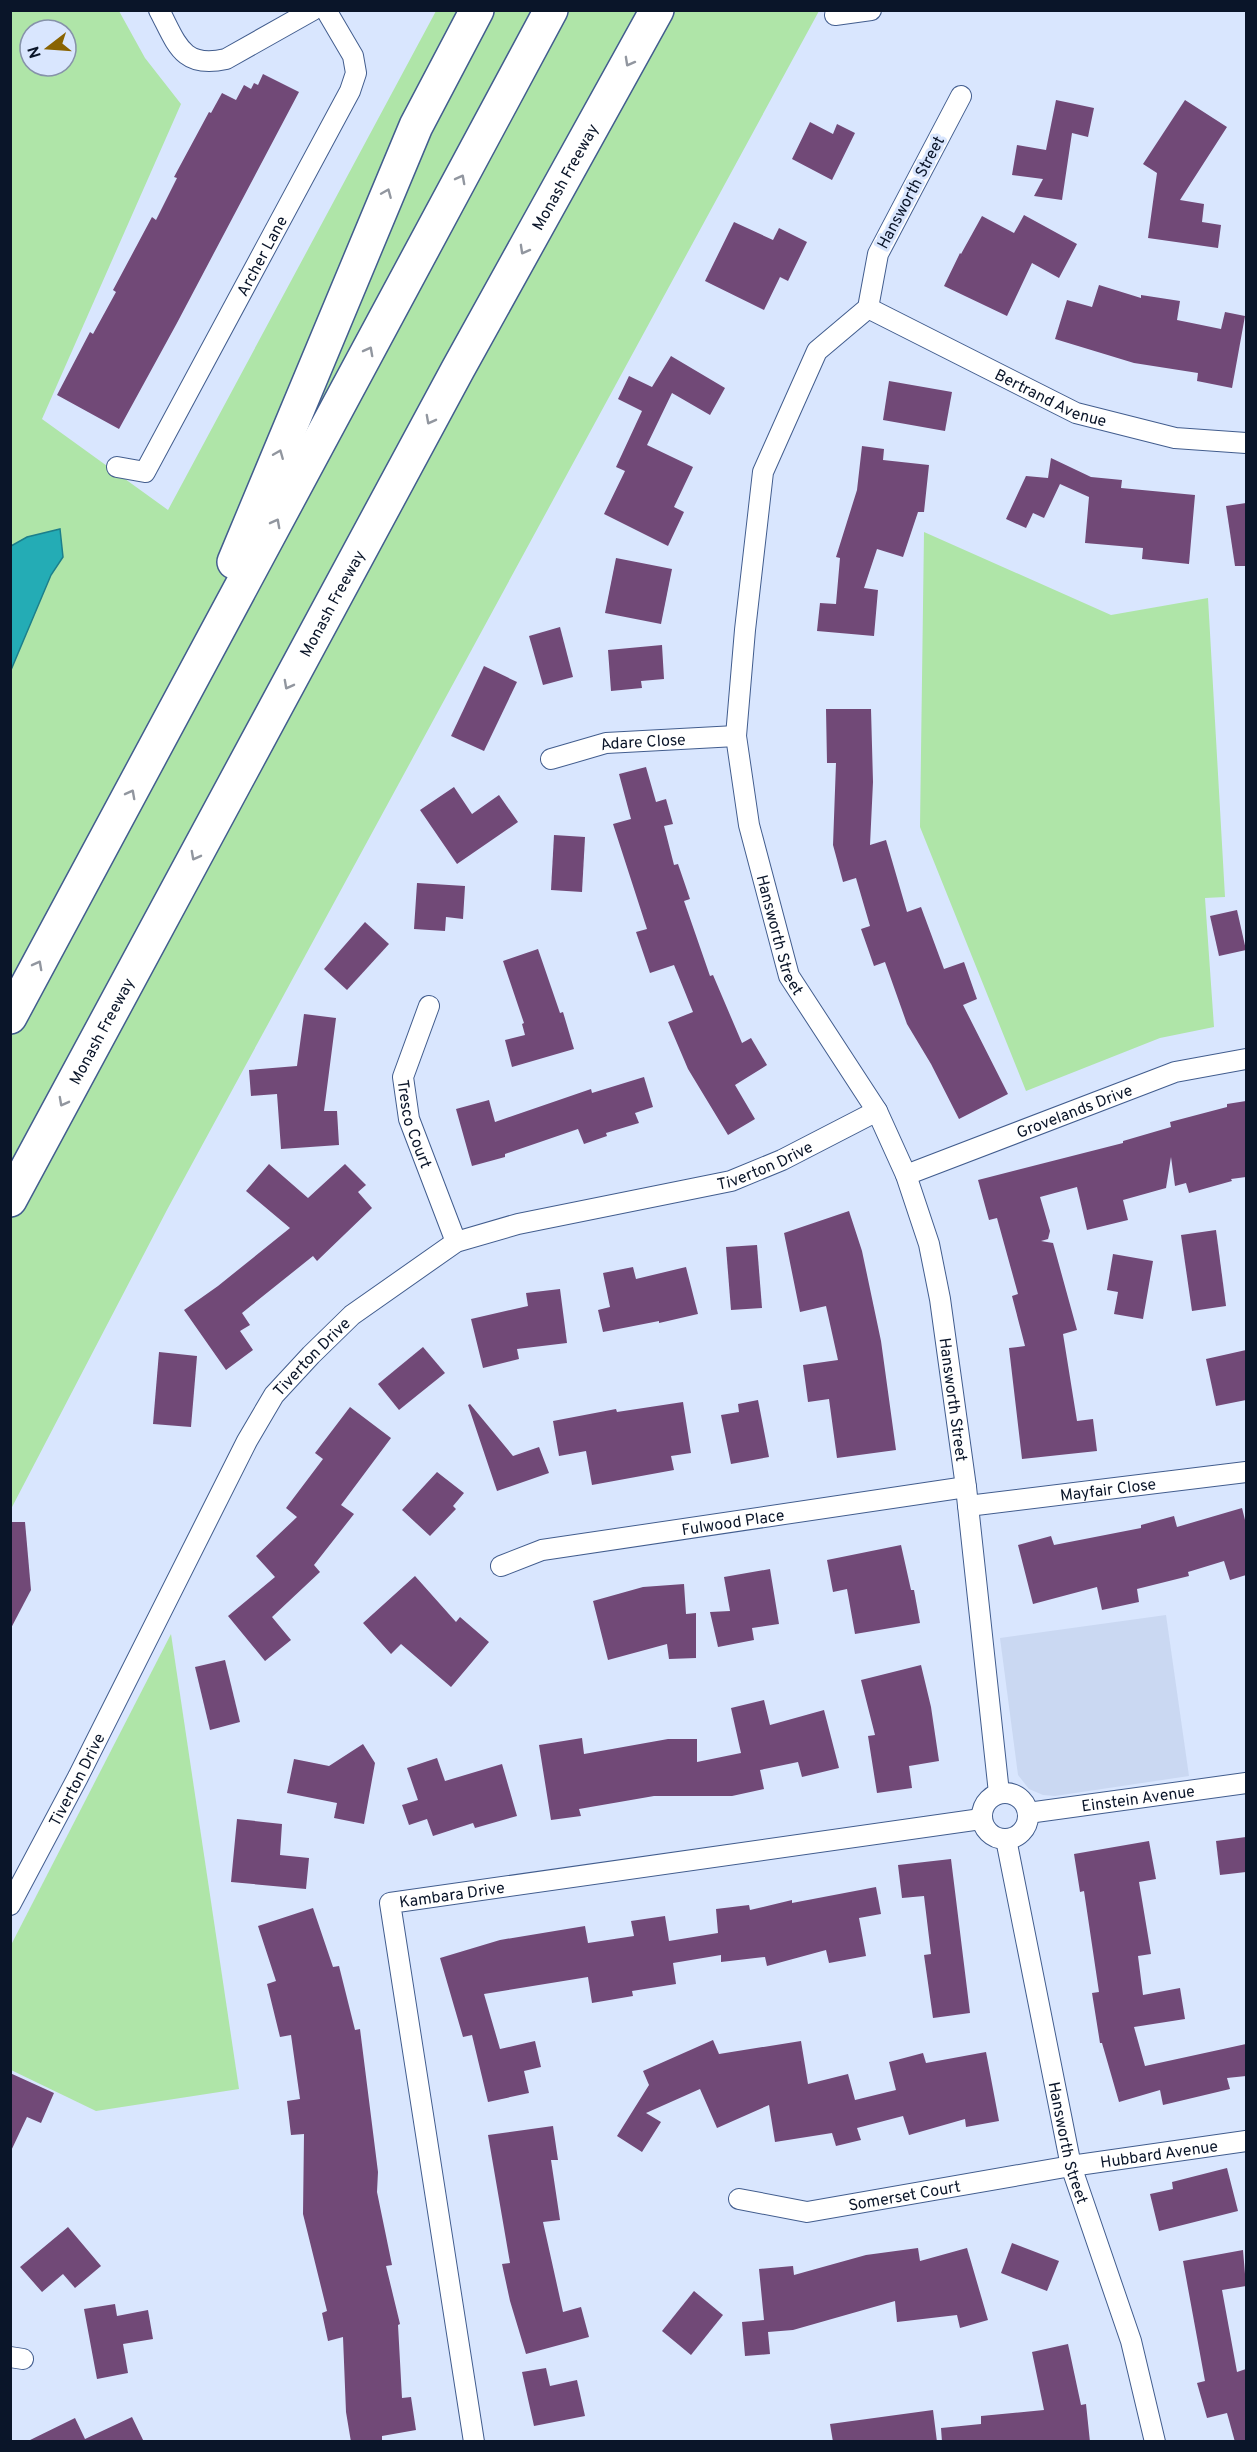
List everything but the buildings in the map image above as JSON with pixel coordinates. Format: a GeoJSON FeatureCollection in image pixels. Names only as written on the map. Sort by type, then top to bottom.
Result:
{"type":"FeatureCollection","features":[{"type":"Feature","properties":{"kind":"highway"},"geometry":{"type":"LineString","coordinates":[[169,722],[416,126],[477,10]]}},
{"type":"Feature","properties":{"kind":"highway"},"geometry":{"type":"LineString","coordinates":[[10,1017],[551,10]]}},
{"type":"Feature","properties":{"kind":"highway","name":"Monash Freeway"},"geometry":{"type":"LineString","coordinates":[[10,1200],[458,369],[657,10]]}},
{"type":"Feature","properties":{"kind":"street"},"geometry":{"type":"LineString","coordinates":[[159,10],[183,54],[196,62],[212,62],[226,59],[314,10]]}},
{"type":"Feature","properties":{"kind":"street","name":"Archer Lane"},"geometry":{"type":"LineString","coordinates":[[117,467],[145,472],[350,91],[356,73],[352,56],[326,10]]}},
{"type":"Feature","properties":{"kind":"street"},"geometry":{"type":"LineString","coordinates":[[835,15],[871,10]]}},
{"type":"Feature","properties":{"kind":"street","name":"Hansworth Street"},"geometry":{"type":"LineString","coordinates":[[961,96],[878,254],[868,308],[817,351],[764,472],[745,630],[736,736],[749,825],[789,976],[877,1111],[906,1175],[929,1244],[940,1299],[966,1486],[999,1793]]}},
{"type":"Feature","properties":{"kind":"street","name":"Bertrand Avenue"},"geometry":{"type":"LineString","coordinates":[[868,308],[1076,413],[1175,438],[1246,443]]}},
{"type":"Feature","properties":{"kind":"street","name":"Adare Close"},"geometry":{"type":"LineString","coordinates":[[551,759],[606,742],[736,736]]}},
{"type":"Feature","properties":{"kind":"street","name":"Tresco Court"},"geometry":{"type":"LineString","coordinates":[[429,1006],[403,1077],[409,1119],[456,1242]]}},
{"type":"Feature","properties":{"kind":"street","name":"Grovelands Drive"},"geometry":{"type":"LineString","coordinates":[[906,1175],[1175,1072],[1246,1059]]}},
{"type":"Feature","properties":{"kind":"street","name":"Tiverton Drive"},"geometry":{"type":"LineString","coordinates":[[10,1905],[78,1777],[247,1441],[274,1395],[352,1315],[456,1242],[518,1224],[731,1180],[782,1160],[877,1111]]}},
{"type":"Feature","properties":{"kind":"street","name":"Mayfair Close"},"geometry":{"type":"LineString","coordinates":[[968,1506],[1246,1472]]}},
{"type":"Feature","properties":{"kind":"street","name":"Fulwood Place"},"geometry":{"type":"LineString","coordinates":[[501,1566],[542,1550],[966,1486]]}},
{"type":"Feature","properties":{"kind":"street","name":"Einstein Avenue"},"geometry":{"type":"LineString","coordinates":[[1028,1813],[1246,1783]]}},
{"type":"Feature","properties":{"kind":"street"},"geometry":{"type":"LineString","coordinates":[[999,1793],[1015,1795],[1022,1800],[1028,1813],[1024,1829],[1019,1835],[1006,1839],[991,1835],[985,1829],[981,1819],[985,1803],[990,1797],[999,1793]]}},
{"type":"Feature","properties":{"kind":"street","name":"Kambara Drive"},"geometry":{"type":"LineString","coordinates":[[474,2442],[390,1903],[981,1819]]}},
{"type":"Feature","properties":{"kind":"street","name":"Hansworth Street"},"geometry":{"type":"LineString","coordinates":[[1006,1839],[1071,2166],[1131,2341],[1155,2442]]}},
{"type":"Feature","properties":{"kind":"street","name":"Hubbard Avenue"},"geometry":{"type":"LineString","coordinates":[[1071,2166],[1246,2141]]}},
{"type":"Feature","properties":{"kind":"street","name":"Somerset Court"},"geometry":{"type":"LineString","coordinates":[[739,2199],[807,2212],[1071,2166]]}},
{"type":"Feature","properties":{"kind":"shaded area"},"geometry":{"type":"Polygon","coordinates":[[[10,11],[119,11],[145,58],[181,104],[42,419],[168,510],[436,11],[819,11],[168,1208],[11,1509],[10,11]]]}},
{"type":"Feature","properties":{"kind":"shaded area"},"geometry":{"type":"Polygon","coordinates":[[[60,529],[63,557],[51,575],[11,670],[11,546],[27,537],[60,529]]]}},
{"type":"Feature","properties":{"kind":"shaded area"},"geometry":{"type":"Polygon","coordinates":[[[924,532],[1111,615],[1208,598],[1225,897],[1205,898],[1214,1027],[1160,1038],[1026,1091],[920,827],[924,532]]]}},
{"type":"Feature","properties":{"kind":"shaded area"},"geometry":{"type":"Polygon","coordinates":[[[1166,1615],[1189,1776],[1055,1796],[1043,1795],[1029,1789],[1018,1775],[1000,1638],[1166,1615]]]}},
{"type":"Feature","properties":{"kind":"shaded area"},"geometry":{"type":"Polygon","coordinates":[[[171,1634],[239,2089],[96,2111],[11,2070],[11,1945],[171,1634]]]}}]}
